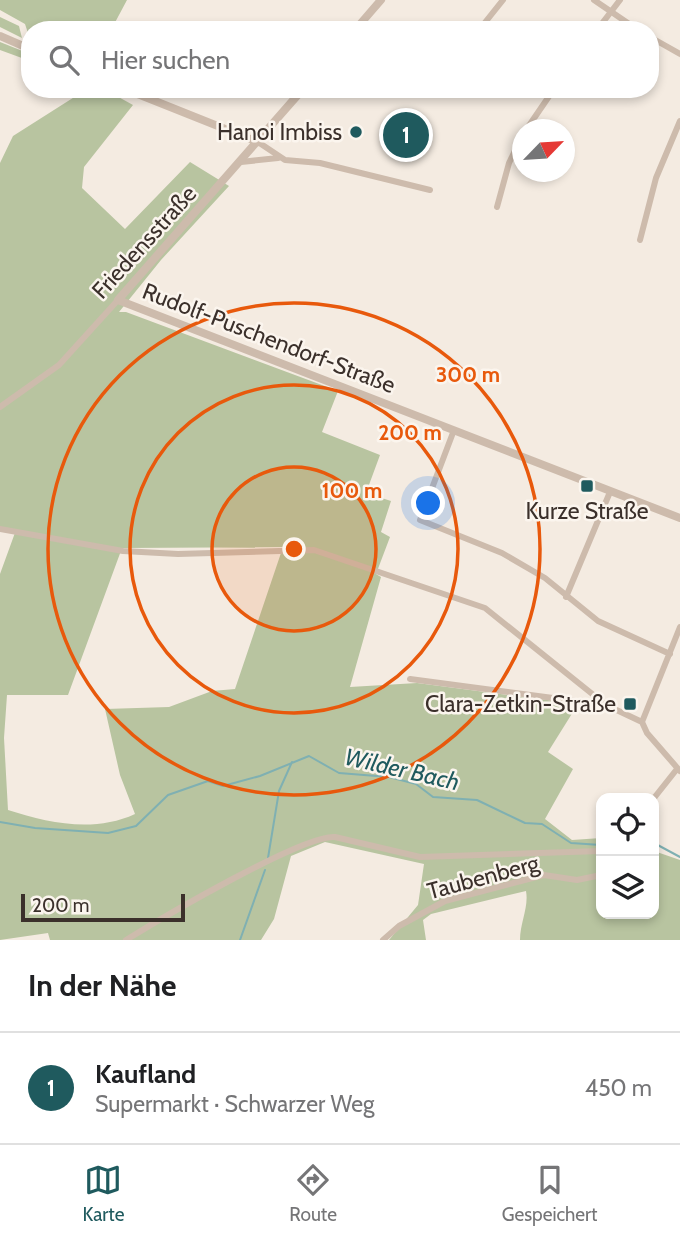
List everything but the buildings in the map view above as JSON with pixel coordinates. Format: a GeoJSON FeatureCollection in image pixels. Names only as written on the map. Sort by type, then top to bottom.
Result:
{"type":"FeatureCollection","features":[{"type":"Feature","properties":{"kind":"street"},"geometry":{"type":"LineString","coordinates":[[363,21],[381,0]]}},
{"type":"Feature","properties":{"kind":"street"},"geometry":{"type":"LineString","coordinates":[[486,21],[503,0]]}},
{"type":"Feature","properties":{"kind":"street"},"geometry":{"type":"LineString","coordinates":[[594,0],[624,21]]}},
{"type":"Feature","properties":{"kind":"street"},"geometry":{"type":"LineString","coordinates":[[604,21],[621,0]]}},
{"type":"Feature","properties":{"kind":"street"},"geometry":{"type":"LineString","coordinates":[[0,36],[21,45]]}},
{"type":"Feature","properties":{"kind":"street"},"geometry":{"type":"LineString","coordinates":[[659,42],[680,54]]}},
{"type":"Feature","properties":{"kind":"street"},"geometry":{"type":"LineString","coordinates":[[146,98],[258,142],[278,158]]}},
{"type":"Feature","properties":{"kind":"street","name":"Friedensstraße"},"geometry":{"type":"LineString","coordinates":[[0,407],[60,365],[295,98]]}},
{"type":"Feature","properties":{"kind":"street"},"geometry":{"type":"LineString","coordinates":[[534,119],[548,98]]}},
{"type":"Feature","properties":{"kind":"street"},"geometry":{"type":"LineString","coordinates":[[640,240],[656,178],[680,121]]}},
{"type":"Feature","properties":{"kind":"street"},"geometry":{"type":"LineString","coordinates":[[258,142],[258,149],[268,158]]}},
{"type":"Feature","properties":{"kind":"street"},"geometry":{"type":"LineString","coordinates":[[498,207],[512,157]]}},
{"type":"Feature","properties":{"kind":"street"},"geometry":{"type":"LineString","coordinates":[[241,162],[278,158],[320,163],[430,190]]}},
{"type":"Feature","properties":{"kind":"street","name":"Rudolf-Puschendorf-Straße"},"geometry":{"type":"LineString","coordinates":[[118,300],[680,518]]}},
{"type":"Feature","properties":{"kind":"street"},"geometry":{"type":"LineString","coordinates":[[454,430],[420,520],[502,553],[545,578],[566,597],[607,626],[670,654]]}},
{"type":"Feature","properties":{"kind":"street"},"geometry":{"type":"LineString","coordinates":[[566,597],[610,492]]}},
{"type":"Feature","properties":{"kind":"street"},"geometry":{"type":"LineString","coordinates":[[0,530],[122,551],[178,554],[314,550],[485,608],[606,705],[642,722],[678,770],[658,793]]}},
{"type":"Feature","properties":{"kind":"street"},"geometry":{"type":"LineString","coordinates":[[642,722],[680,627]]}},
{"type":"Feature","properties":{"kind":"street"},"geometry":{"type":"LineString","coordinates":[[410,679],[606,705]]}},
{"type":"Feature","properties":{"kind":"street"},"geometry":{"type":"LineString","coordinates":[[126,940],[247,873],[321,837],[335,837],[420,857],[596,851]]}},
{"type":"Feature","properties":{"kind":"street","name":"Taubenberg"},"geometry":{"type":"LineString","coordinates":[[383,940],[398,926],[445,901],[544,875],[577,880],[596,876]]}},
{"type":"Feature","properties":{"kind":"green space"},"geometry":{"type":"Polygon","coordinates":[[[0,0],[127,0],[116,21],[21,22],[0,10],[0,0]]]}},
{"type":"Feature","properties":{"kind":"green space"},"geometry":{"type":"Polygon","coordinates":[[[0,17],[19,26],[21,38],[0,27],[0,17]]]}},
{"type":"Feature","properties":{"kind":"green space"},"geometry":{"type":"Polygon","coordinates":[[[0,42],[21,50],[21,58],[0,50],[0,42]]]}},
{"type":"Feature","properties":{"kind":"green space"},"geometry":{"type":"Polygon","coordinates":[[[73,98],[120,98],[133,105],[84,167],[82,188],[125,229],[190,162],[229,186],[161,260],[119,312],[126,312],[338,391],[322,432],[380,455],[366,493],[391,501],[381,532],[390,537],[376,574],[381,577],[350,687],[417,683],[578,704],[548,752],[573,769],[545,819],[572,840],[596,838],[596,919],[659,919],[659,853],[680,860],[680,940],[520,940],[526,891],[431,914],[423,920],[426,940],[389,940],[418,905],[424,864],[325,842],[291,856],[274,919],[261,940],[50,940],[48,933],[0,940],[0,574],[16,530],[0,527],[0,163],[13,136],[73,98]],[[283,547],[122,548],[68,695],[7,695],[4,738],[8,810],[39,819],[87,825],[119,820],[135,814],[120,775],[105,709],[169,707],[212,691],[235,689],[283,547]]]}},
{"type":"Feature","properties":{"kind":"waterway","name":"Wilder Bach"},"geometry":{"type":"LineString","coordinates":[[0,822],[35,828],[108,833],[136,826],[168,795],[208,781],[223,786],[260,776],[309,756],[339,773],[389,777],[416,784],[433,797],[477,800],[525,823],[542,824],[571,843],[596,845]]}},
{"type":"Feature","properties":{"kind":"waterway"},"geometry":{"type":"LineString","coordinates":[[268,858],[279,791],[292,762]]}},
{"type":"Feature","properties":{"kind":"waterway","name":"Wilder Bach"},"geometry":{"type":"LineString","coordinates":[[659,846],[680,857]]}},
{"type":"Feature","properties":{"kind":"waterway"},"geometry":{"type":"LineString","coordinates":[[240,940],[265,870]]}},
{"type":"Feature","properties":{"kind":"place","name":"Hanoi Imbiss"},"geometry":{"type":"Point","coordinates":[356,132]}},
{"type":"Feature","properties":{"kind":"place","name":"Kaufland"},"geometry":{"type":"Point","coordinates":[406,135]}},
{"type":"Feature","properties":{"kind":"place","name":"Kurze Straße"},"geometry":{"type":"Point","coordinates":[587,486]}},
{"type":"Feature","properties":{"kind":"place","name":"Clara-Zetkin-Straße"},"geometry":{"type":"Point","coordinates":[630,704]}}]}
